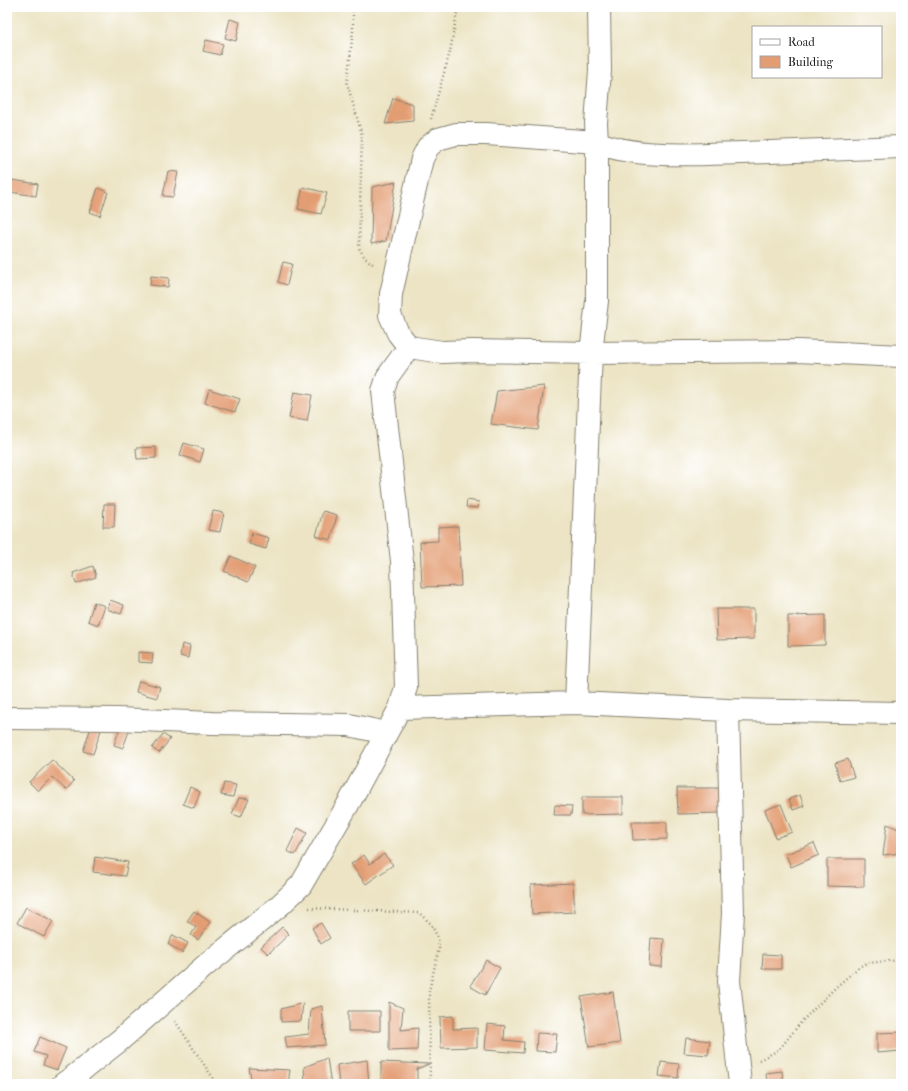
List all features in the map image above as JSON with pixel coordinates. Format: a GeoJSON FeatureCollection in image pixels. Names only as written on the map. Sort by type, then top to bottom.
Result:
{"type":"FeatureCollection","features":[{"type":"Feature","properties":{"kind":"street"},"geometry":{"type":"LineString","coordinates":[[576,702],[591,353],[597,300],[596,123],[600,71],[599,7]]}},
{"type":"Feature","properties":{"kind":"street"},"geometry":{"type":"LineString","coordinates":[[901,147],[701,154],[657,153],[619,149],[605,146],[597,142],[486,134],[456,134],[438,139],[428,147],[422,158],[402,248],[393,280],[390,315],[398,333],[409,348],[442,352],[472,351],[591,353],[798,351],[901,356]]}},
{"type":"Feature","properties":{"kind":"street"},"geometry":{"type":"LineString","coordinates":[[62,1084],[119,1041],[206,965],[279,906],[301,885],[350,801],[400,708],[406,687],[402,561],[384,391],[388,376],[409,348]]}},
{"type":"Feature","properties":{"kind":"street"},"geometry":{"type":"LineString","coordinates":[[400,708],[576,702],[728,710],[901,713]]}},
{"type":"Feature","properties":{"kind":"street"},"geometry":{"type":"LineString","coordinates":[[728,710],[733,913],[729,981],[739,1077]]}},
{"type":"Feature","properties":{"kind":"street"},"geometry":{"type":"LineString","coordinates":[[7,718],[117,719],[212,723],[349,725],[386,733]]}},
{"type":"Feature","properties":{"kind":"path"},"geometry":{"type":"LineString","coordinates":[[353,7],[353,31],[347,83],[362,135],[359,248],[365,258],[393,280]]}},
{"type":"Feature","properties":{"kind":"path"},"geometry":{"type":"LineString","coordinates":[[432,144],[430,127],[432,114],[450,52],[458,7]]}},
{"type":"Feature","properties":{"kind":"path"},"geometry":{"type":"LineString","coordinates":[[279,906],[370,912],[419,913],[431,924],[438,938],[439,948],[429,990],[430,1084]]}},
{"type":"Feature","properties":{"kind":"path"},"geometry":{"type":"LineString","coordinates":[[739,1077],[774,1052],[830,993],[859,967],[868,964],[901,960]]}},
{"type":"Feature","properties":{"kind":"path"},"geometry":{"type":"LineString","coordinates":[[163,1002],[217,1084]]}},
{"type":"Feature","properties":{"kind":"building"},"geometry":{"type":"Polygon","coordinates":[[[230,19],[240,22],[236,41],[225,38],[230,19]]]}},
{"type":"Feature","properties":{"kind":"building"},"geometry":{"type":"Polygon","coordinates":[[[206,40],[223,44],[220,55],[203,51],[206,40]]]}},
{"type":"Feature","properties":{"kind":"building"},"geometry":{"type":"Polygon","coordinates":[[[393,98],[413,104],[413,121],[385,124],[393,98]]]}},
{"type":"Feature","properties":{"kind":"building"},"geometry":{"type":"Polygon","coordinates":[[[168,171],[178,172],[173,197],[163,196],[168,171]]]}},
{"type":"Feature","properties":{"kind":"building"},"geometry":{"type":"Polygon","coordinates":[[[12,180],[38,184],[36,196],[10,192],[12,180]]]}},
{"type":"Feature","properties":{"kind":"building"},"geometry":{"type":"Polygon","coordinates":[[[396,182],[386,241],[371,244],[372,187],[396,182]]]}},
{"type":"Feature","properties":{"kind":"building"},"geometry":{"type":"Polygon","coordinates":[[[303,187],[327,193],[321,214],[298,209],[303,187]]]}},
{"type":"Feature","properties":{"kind":"building"},"geometry":{"type":"Polygon","coordinates":[[[98,188],[108,192],[100,216],[90,212],[98,188]]]}},
{"type":"Feature","properties":{"kind":"building"},"geometry":{"type":"Polygon","coordinates":[[[283,262],[292,264],[287,285],[278,282],[283,262]]]}},
{"type":"Feature","properties":{"kind":"building"},"geometry":{"type":"Polygon","coordinates":[[[151,276],[169,278],[168,287],[150,285],[151,276]]]}},
{"type":"Feature","properties":{"kind":"building"},"geometry":{"type":"Polygon","coordinates":[[[544,386],[538,430],[491,424],[497,391],[544,386]]]}},
{"type":"Feature","properties":{"kind":"building"},"geometry":{"type":"Polygon","coordinates":[[[209,389],[240,399],[235,412],[205,403],[209,389]]]}},
{"type":"Feature","properties":{"kind":"building"},"geometry":{"type":"Polygon","coordinates":[[[294,392],[312,395],[307,421],[289,418],[294,392]]]}},
{"type":"Feature","properties":{"kind":"building"},"geometry":{"type":"Polygon","coordinates":[[[184,443],[204,449],[200,462],[180,455],[184,443]]]}},
{"type":"Feature","properties":{"kind":"building"},"geometry":{"type":"Polygon","coordinates":[[[156,447],[156,458],[137,459],[136,448],[156,447]]]}},
{"type":"Feature","properties":{"kind":"building"},"geometry":{"type":"Polygon","coordinates":[[[467,500],[479,502],[478,508],[466,507],[467,500]]]}},
{"type":"Feature","properties":{"kind":"building"},"geometry":{"type":"Polygon","coordinates":[[[104,504],[115,504],[114,527],[103,527],[104,504]]]}},
{"type":"Feature","properties":{"kind":"building"},"geometry":{"type":"Polygon","coordinates":[[[213,511],[224,513],[220,532],[208,530],[213,511]]]}},
{"type":"Feature","properties":{"kind":"building"},"geometry":{"type":"Polygon","coordinates":[[[323,511],[337,515],[331,540],[316,536],[323,511]]]}},
{"type":"Feature","properties":{"kind":"building"},"geometry":{"type":"Polygon","coordinates":[[[458,526],[461,586],[422,587],[420,542],[438,541],[438,527],[458,526]]]}},
{"type":"Feature","properties":{"kind":"building"},"geometry":{"type":"Polygon","coordinates":[[[252,533],[269,538],[266,549],[249,544],[252,533]]]}},
{"type":"Feature","properties":{"kind":"building"},"geometry":{"type":"Polygon","coordinates":[[[231,556],[255,567],[248,582],[224,571],[231,556]]]}},
{"type":"Feature","properties":{"kind":"building"},"geometry":{"type":"Polygon","coordinates":[[[93,566],[96,577],[76,584],[73,573],[93,566]]]}},
{"type":"Feature","properties":{"kind":"building"},"geometry":{"type":"Polygon","coordinates":[[[110,600],[124,605],[121,614],[107,609],[110,600]]]}},
{"type":"Feature","properties":{"kind":"building"},"geometry":{"type":"Polygon","coordinates":[[[94,602],[105,606],[98,625],[88,621],[94,602]]]}},
{"type":"Feature","properties":{"kind":"building"},"geometry":{"type":"Polygon","coordinates":[[[716,609],[754,609],[754,639],[717,640],[716,609]]]}},
{"type":"Feature","properties":{"kind":"building"},"geometry":{"type":"Polygon","coordinates":[[[825,615],[825,645],[788,646],[788,616],[825,615]]]}},
{"type":"Feature","properties":{"kind":"building"},"geometry":{"type":"Polygon","coordinates":[[[182,644],[190,646],[188,658],[180,656],[182,644]]]}},
{"type":"Feature","properties":{"kind":"building"},"geometry":{"type":"Polygon","coordinates":[[[138,652],[153,653],[152,663],[138,662],[138,652]]]}},
{"type":"Feature","properties":{"kind":"building"},"geometry":{"type":"Polygon","coordinates":[[[139,681],[160,687],[157,698],[136,692],[139,681]]]}},
{"type":"Feature","properties":{"kind":"building"},"geometry":{"type":"Polygon","coordinates":[[[92,724],[102,727],[93,754],[83,751],[92,724]]]}},
{"type":"Feature","properties":{"kind":"building"},"geometry":{"type":"Polygon","coordinates":[[[120,728],[129,731],[123,748],[114,745],[120,728]]]}},
{"type":"Feature","properties":{"kind":"building"},"geometry":{"type":"Polygon","coordinates":[[[163,734],[170,739],[159,753],[152,748],[163,734]]]}},
{"type":"Feature","properties":{"kind":"building"},"geometry":{"type":"Polygon","coordinates":[[[848,759],[854,777],[840,781],[835,763],[848,759]]]}},
{"type":"Feature","properties":{"kind":"building"},"geometry":{"type":"Polygon","coordinates":[[[52,760],[74,781],[66,790],[52,777],[38,791],[29,782],[52,760]]]}},
{"type":"Feature","properties":{"kind":"building"},"geometry":{"type":"Polygon","coordinates":[[[224,783],[236,785],[233,797],[221,795],[224,783]]]}},
{"type":"Feature","properties":{"kind":"building"},"geometry":{"type":"Polygon","coordinates":[[[190,787],[200,792],[194,808],[183,804],[190,787]]]}},
{"type":"Feature","properties":{"kind":"building"},"geometry":{"type":"Polygon","coordinates":[[[677,788],[721,788],[721,813],[678,814],[677,788]]]}},
{"type":"Feature","properties":{"kind":"building"},"geometry":{"type":"Polygon","coordinates":[[[800,795],[804,806],[793,810],[789,799],[800,795]]]}},
{"type":"Feature","properties":{"kind":"building"},"geometry":{"type":"Polygon","coordinates":[[[582,797],[623,797],[623,814],[582,815],[582,797]]]}},
{"type":"Feature","properties":{"kind":"building"},"geometry":{"type":"Polygon","coordinates":[[[239,798],[249,799],[241,817],[232,814],[239,798]]]}},
{"type":"Feature","properties":{"kind":"building"},"geometry":{"type":"Polygon","coordinates":[[[781,804],[792,832],[776,838],[765,810],[781,804]]]}},
{"type":"Feature","properties":{"kind":"building"},"geometry":{"type":"Polygon","coordinates":[[[555,805],[572,806],[571,815],[554,815],[555,805]]]}},
{"type":"Feature","properties":{"kind":"building"},"geometry":{"type":"Polygon","coordinates":[[[632,822],[667,822],[667,839],[633,840],[632,822]]]}},
{"type":"Feature","properties":{"kind":"building"},"geometry":{"type":"Polygon","coordinates":[[[887,824],[901,830],[901,853],[883,855],[887,824]]]}},
{"type":"Feature","properties":{"kind":"building"},"geometry":{"type":"Polygon","coordinates":[[[298,828],[307,833],[295,855],[287,851],[298,828]]]}},
{"type":"Feature","properties":{"kind":"building"},"geometry":{"type":"Polygon","coordinates":[[[814,843],[819,855],[791,867],[786,854],[814,843]]]}},
{"type":"Feature","properties":{"kind":"building"},"geometry":{"type":"Polygon","coordinates":[[[384,854],[393,865],[366,884],[351,864],[364,855],[370,864],[384,854]]]}},
{"type":"Feature","properties":{"kind":"building"},"geometry":{"type":"Polygon","coordinates":[[[95,857],[128,862],[125,876],[93,872],[95,857]]]}},
{"type":"Feature","properties":{"kind":"building"},"geometry":{"type":"Polygon","coordinates":[[[827,859],[864,859],[864,887],[827,886],[827,859]]]}},
{"type":"Feature","properties":{"kind":"building"},"geometry":{"type":"Polygon","coordinates":[[[573,883],[575,912],[532,914],[531,885],[573,883]]]}},
{"type":"Feature","properties":{"kind":"building"},"geometry":{"type":"Polygon","coordinates":[[[26,907],[53,921],[44,937],[17,923],[26,907]]]}},
{"type":"Feature","properties":{"kind":"building"},"geometry":{"type":"Polygon","coordinates":[[[194,911],[210,922],[198,940],[191,935],[196,927],[187,921],[194,911]]]}},
{"type":"Feature","properties":{"kind":"building"},"geometry":{"type":"Polygon","coordinates":[[[321,923],[330,938],[321,944],[312,928],[321,923]]]}},
{"type":"Feature","properties":{"kind":"building"},"geometry":{"type":"Polygon","coordinates":[[[282,927],[289,934],[268,954],[261,947],[282,927]]]}},
{"type":"Feature","properties":{"kind":"building"},"geometry":{"type":"Polygon","coordinates":[[[173,935],[188,943],[182,953],[168,944],[173,935]]]}},
{"type":"Feature","properties":{"kind":"building"},"geometry":{"type":"Polygon","coordinates":[[[651,938],[664,939],[662,967],[649,966],[651,938]]]}},
{"type":"Feature","properties":{"kind":"building"},"geometry":{"type":"Polygon","coordinates":[[[763,954],[781,955],[781,969],[762,969],[763,954]]]}},
{"type":"Feature","properties":{"kind":"building"},"geometry":{"type":"Polygon","coordinates":[[[486,960],[500,968],[485,995],[470,986],[486,960]]]}},
{"type":"Feature","properties":{"kind":"building"},"geometry":{"type":"Polygon","coordinates":[[[613,992],[620,1043],[589,1047],[581,997],[613,992]]]}},
{"type":"Feature","properties":{"kind":"building"},"geometry":{"type":"Polygon","coordinates":[[[389,1002],[403,1008],[401,1030],[418,1028],[417,1050],[389,1051],[389,1002]]]}},
{"type":"Feature","properties":{"kind":"building"},"geometry":{"type":"Polygon","coordinates":[[[303,1003],[301,1021],[281,1022],[281,1009],[303,1003]]]}},
{"type":"Feature","properties":{"kind":"building"},"geometry":{"type":"Polygon","coordinates":[[[322,1006],[325,1045],[287,1048],[285,1037],[309,1034],[311,1009],[322,1006]]]}},
{"type":"Feature","properties":{"kind":"building"},"geometry":{"type":"Polygon","coordinates":[[[348,1011],[380,1011],[380,1031],[348,1031],[348,1011]]]}},
{"type":"Feature","properties":{"kind":"building"},"geometry":{"type":"Polygon","coordinates":[[[453,1016],[453,1029],[477,1028],[477,1047],[441,1048],[440,1017],[453,1016]]]}},
{"type":"Feature","properties":{"kind":"building"},"geometry":{"type":"Polygon","coordinates":[[[487,1024],[505,1026],[504,1040],[524,1042],[523,1053],[485,1050],[487,1024]]]}},
{"type":"Feature","properties":{"kind":"building"},"geometry":{"type":"Polygon","coordinates":[[[901,1032],[901,1051],[877,1053],[877,1033],[901,1032]]]}},
{"type":"Feature","properties":{"kind":"building"},"geometry":{"type":"Polygon","coordinates":[[[537,1033],[557,1034],[555,1052],[536,1051],[537,1033]]]}},
{"type":"Feature","properties":{"kind":"building"},"geometry":{"type":"Polygon","coordinates":[[[40,1037],[66,1048],[57,1070],[43,1065],[46,1056],[34,1052],[40,1037]]]}},
{"type":"Feature","properties":{"kind":"building"},"geometry":{"type":"Polygon","coordinates":[[[686,1038],[710,1041],[708,1055],[684,1053],[686,1038]]]}},
{"type":"Feature","properties":{"kind":"building"},"geometry":{"type":"Polygon","coordinates":[[[327,1058],[331,1084],[305,1084],[304,1067],[327,1058]]]}},
{"type":"Feature","properties":{"kind":"building"},"geometry":{"type":"Polygon","coordinates":[[[367,1060],[369,1084],[339,1084],[337,1065],[367,1060]]]}},
{"type":"Feature","properties":{"kind":"building"},"geometry":{"type":"Polygon","coordinates":[[[381,1062],[429,1064],[417,1069],[417,1084],[381,1084],[381,1062]]]}},
{"type":"Feature","properties":{"kind":"building"},"geometry":{"type":"Polygon","coordinates":[[[661,1062],[679,1064],[678,1078],[659,1076],[661,1062]]]}},
{"type":"Feature","properties":{"kind":"building"},"geometry":{"type":"Polygon","coordinates":[[[249,1068],[290,1070],[288,1084],[252,1084],[249,1068]]]}},
{"type":"Feature","properties":{"kind":"building"},"geometry":{"type":"Polygon","coordinates":[[[782,1071],[784,1084],[767,1084],[766,1073],[782,1071]]]}}]}
